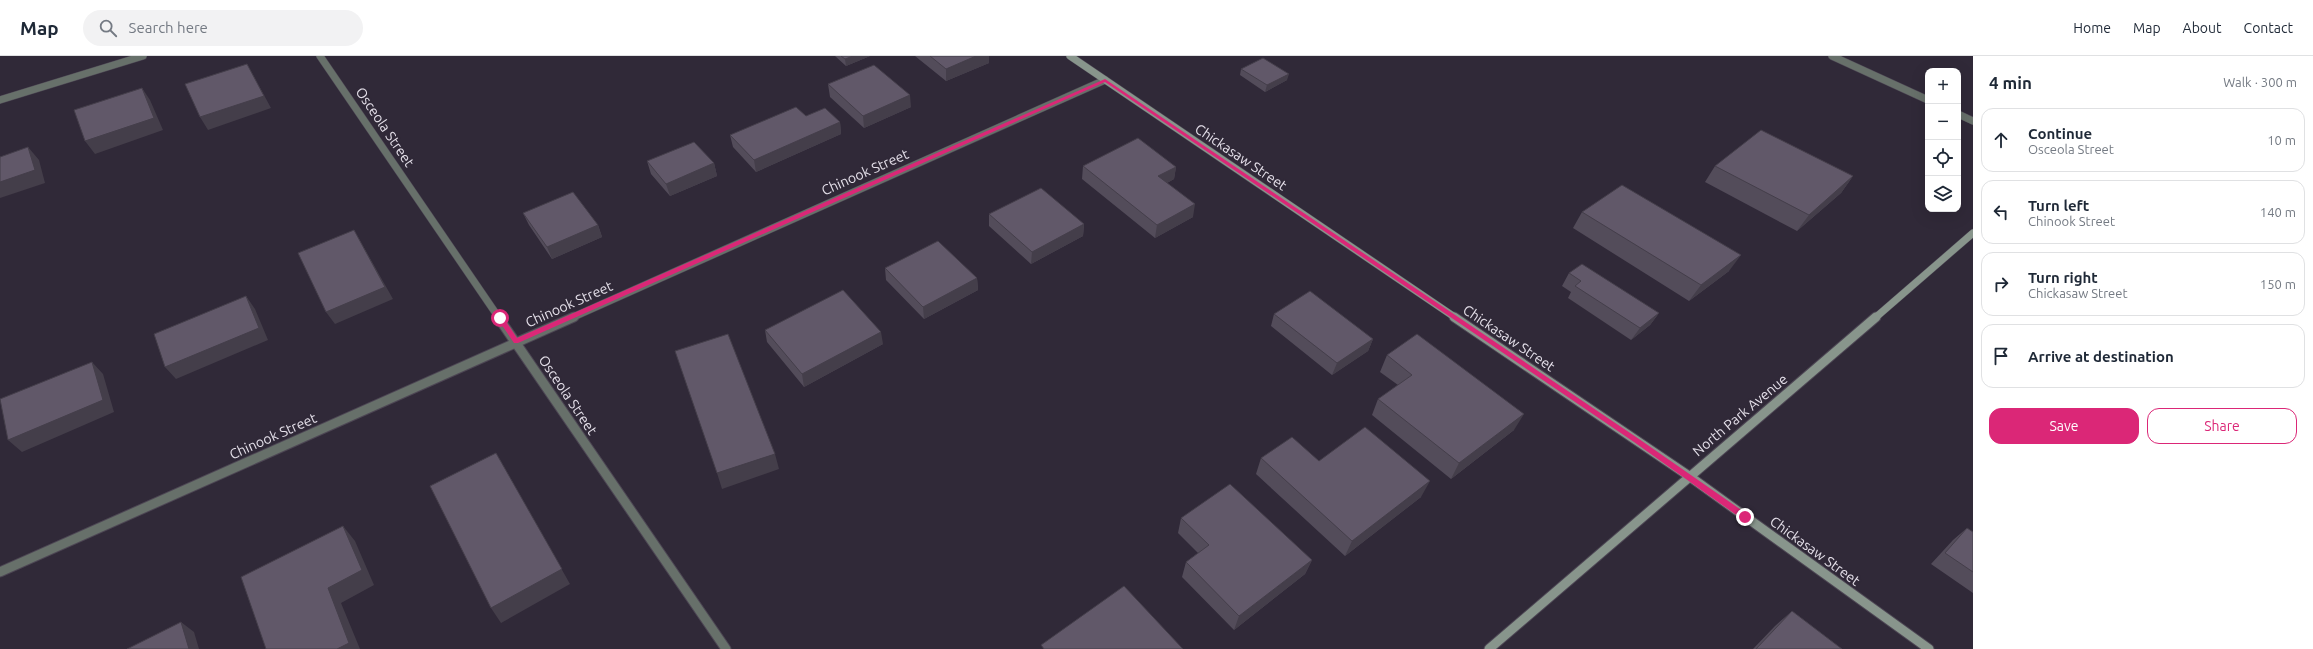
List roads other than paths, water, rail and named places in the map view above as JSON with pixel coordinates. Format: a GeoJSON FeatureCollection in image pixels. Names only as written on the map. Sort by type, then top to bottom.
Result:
{"type":"FeatureCollection","features":[{"type":"Feature","properties":{"kind":"street"},"geometry":{"type":"LineString","coordinates":[[0,100],[143,56]]}},
{"type":"Feature","properties":{"kind":"street","name":"Osceola Street"},"geometry":{"type":"LineString","coordinates":[[320,56],[726,649]]}},
{"type":"Feature","properties":{"kind":"street","name":"Chickasaw Street"},"geometry":{"type":"LineString","coordinates":[[1070,56],[1689,476],[1929,649]]}},
{"type":"Feature","properties":{"kind":"street"},"geometry":{"type":"LineString","coordinates":[[1832,56],[1925,99]]}},
{"type":"Feature","properties":{"kind":"street","name":"Chinook Street"},"geometry":{"type":"LineString","coordinates":[[0,572],[1105,80]]}},
{"type":"Feature","properties":{"kind":"street"},"geometry":{"type":"LineString","coordinates":[[1961,115],[1973,121]]}},
{"type":"Feature","properties":{"kind":"street","name":"North Park Avenue"},"geometry":{"type":"LineString","coordinates":[[1489,649],[1973,233]]}}]}
